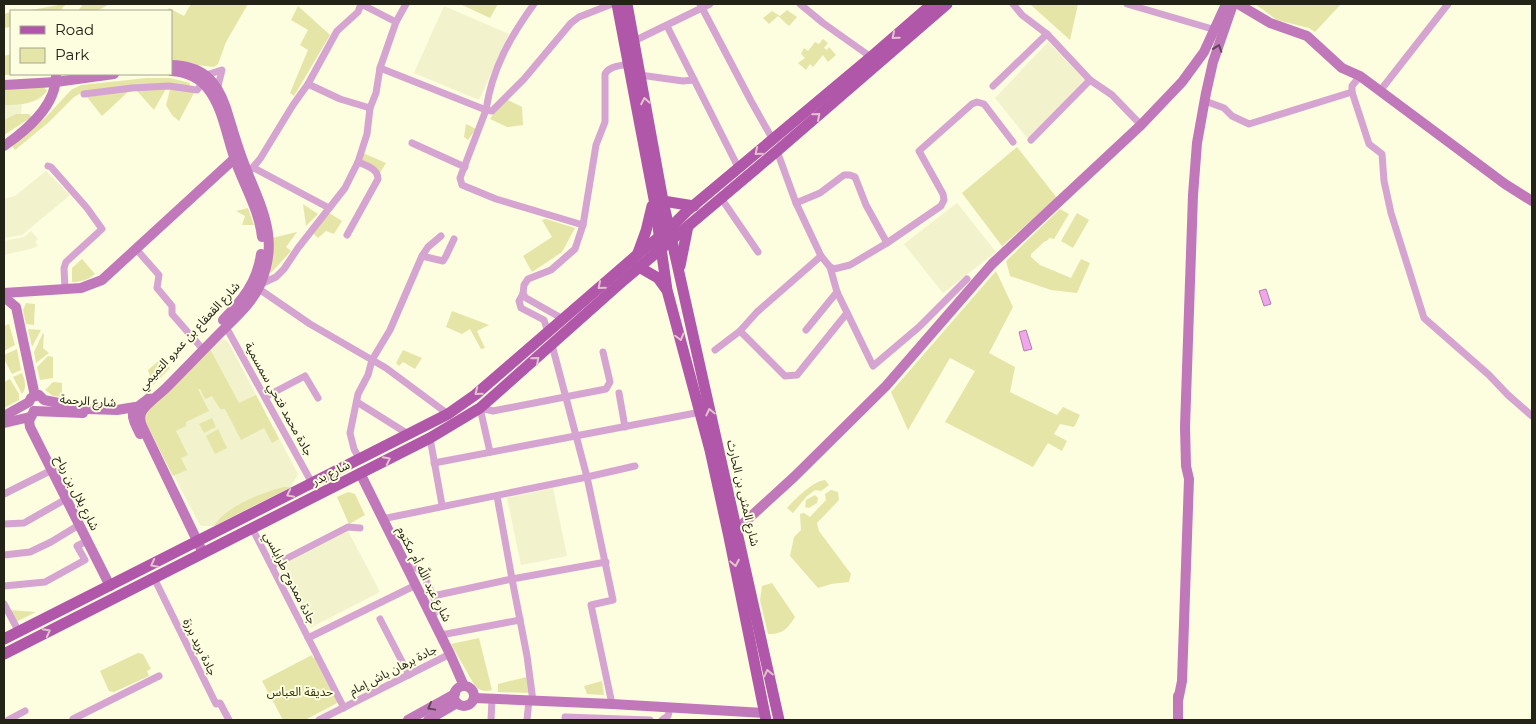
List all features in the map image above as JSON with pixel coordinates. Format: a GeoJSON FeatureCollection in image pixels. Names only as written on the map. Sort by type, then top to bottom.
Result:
{"type":"FeatureCollection","features":[{"type":"Feature","properties":{"kind":"main road"},"geometry":{"type":"LineString","coordinates":[[617,4],[628,64],[658,200]]}},
{"type":"Feature","properties":{"kind":"main road"},"geometry":{"type":"LineString","coordinates":[[627,4],[640,75],[658,200],[638,254]]}},
{"type":"Feature","properties":{"kind":"main road"},"geometry":{"type":"LineString","coordinates":[[671,234],[688,226],[721,198],[775,145],[932,4]]}},
{"type":"Feature","properties":{"kind":"main road"},"geometry":{"type":"LineString","coordinates":[[671,234],[694,206],[739,169],[775,145],[948,4]]}},
{"type":"Feature","properties":{"kind":"main road"},"geometry":{"type":"LineString","coordinates":[[737,529],[794,477],[886,386],[992,264],[1141,125],[1182,82],[1204,52],[1226,4]]}},
{"type":"Feature","properties":{"kind":"main road"},"geometry":{"type":"LineString","coordinates":[[1178,720],[1178,701],[1182,681],[1189,479],[1186,466],[1186,428],[1193,195],[1197,143],[1205,97],[1213,62],[1233,4]]}},
{"type":"Feature","properties":{"kind":"main road"},"geometry":{"type":"LineString","coordinates":[[1238,4],[1270,23],[1308,36],[1342,68],[1360,76],[1505,184],[1532,201]]}},
{"type":"Feature","properties":{"kind":"main road"},"geometry":{"type":"LineString","coordinates":[[4,293],[66,289],[87,286],[102,280],[238,158],[215,91],[191,67],[172,65]]}},
{"type":"Feature","properties":{"kind":"main road"},"geometry":{"type":"LineString","coordinates":[[172,71],[202,79]]}},
{"type":"Feature","properties":{"kind":"main road"},"geometry":{"type":"LineString","coordinates":[[4,79],[56,79],[66,75]]}},
{"type":"Feature","properties":{"kind":"main road"},"geometry":{"type":"LineString","coordinates":[[4,85],[102,75]]}},
{"type":"Feature","properties":{"kind":"main road"},"geometry":{"type":"LineString","coordinates":[[4,146],[38,118],[52,95],[56,79]]}},
{"type":"Feature","properties":{"kind":"main road","name":"شارع القعقاع بن عمرو التميمي"},"geometry":{"type":"LineString","coordinates":[[137,414],[226,327],[249,303],[260,286],[266,266],[268,231],[262,204],[251,171],[238,158]]}},
{"type":"Feature","properties":{"kind":"main road","name":"شارع القعقاع بن عمرو التميمي"},"geometry":{"type":"LineString","coordinates":[[137,414],[150,397],[200,346],[248,291],[256,276],[261,257],[262,243],[259,220],[238,158]]}},
{"type":"Feature","properties":{"kind":"main road"},"geometry":{"type":"LineString","coordinates":[[658,200],[694,206]]}},
{"type":"Feature","properties":{"kind":"main road","name":"شارع المثنى بن الحارث"},"geometry":{"type":"LineString","coordinates":[[658,200],[671,234],[678,273],[779,720]]}},
{"type":"Feature","properties":{"kind":"main road","name":"شارع المثنى بن الحارث"},"geometry":{"type":"LineString","coordinates":[[658,200],[659,236],[667,290],[700,412],[729,537],[765,717]]}},
{"type":"Feature","properties":{"kind":"main road"},"geometry":{"type":"LineString","coordinates":[[678,273],[688,226]]}},
{"type":"Feature","properties":{"kind":"main road","name":"شارع بدر"},"geometry":{"type":"LineString","coordinates":[[4,654],[430,438],[480,408],[552,346],[620,276],[638,254],[659,236],[671,234]]}},
{"type":"Feature","properties":{"kind":"main road","name":"شارع بدر"},"geometry":{"type":"LineString","coordinates":[[4,639],[110,586],[195,538],[312,483],[448,414],[475,395],[563,319],[620,276],[639,267],[661,249],[671,234]]}},
{"type":"Feature","properties":{"kind":"main road"},"geometry":{"type":"LineString","coordinates":[[639,267],[658,278],[667,290]]}},
{"type":"Feature","properties":{"kind":"main road"},"geometry":{"type":"LineString","coordinates":[[4,297],[16,307],[20,298],[28,292]]}},
{"type":"Feature","properties":{"kind":"main road","name":"شارع بلال بن رباح"},"geometry":{"type":"LineString","coordinates":[[16,307],[35,406],[30,427],[110,586]]}},
{"type":"Feature","properties":{"kind":"main road"},"geometry":{"type":"LineString","coordinates":[[4,416],[35,406]]}},
{"type":"Feature","properties":{"kind":"main road","name":"شارع الرحمة"},"geometry":{"type":"LineString","coordinates":[[4,423],[35,406],[123,416],[137,414]]}},
{"type":"Feature","properties":{"kind":"main road"},"geometry":{"type":"LineString","coordinates":[[137,414],[190,522],[195,538],[203,553]]}},
{"type":"Feature","properties":{"kind":"main road","name":"شارع عبد اللّه أم مكتوم"},"geometry":{"type":"LineString","coordinates":[[360,473],[464,686]]}},
{"type":"Feature","properties":{"kind":"main road"},"geometry":{"type":"LineString","coordinates":[[428,720],[456,698],[458,689],[464,686],[472,690],[474,698]]}},
{"type":"Feature","properties":{"kind":"main road"},"geometry":{"type":"LineString","coordinates":[[456,698],[463,706],[468,705],[474,698]]}},
{"type":"Feature","properties":{"kind":"main road"},"geometry":{"type":"LineString","coordinates":[[408,720],[456,698]]}},
{"type":"Feature","properties":{"kind":"main road"},"geometry":{"type":"LineString","coordinates":[[474,698],[612,704],[670,708],[724,716],[765,717]]}},
{"type":"Feature","properties":{"kind":"street"},"geometry":{"type":"LineString","coordinates":[[329,208],[251,171],[308,84],[338,31],[358,12],[361,4],[396,22]]}},
{"type":"Feature","properties":{"kind":"street"},"geometry":{"type":"LineString","coordinates":[[406,4],[396,22],[380,68],[376,93],[370,108],[367,134],[358,162],[345,188],[284,269],[276,278],[260,286],[310,324],[386,368],[448,414]]}},
{"type":"Feature","properties":{"kind":"street"},"geometry":{"type":"LineString","coordinates":[[534,4],[514,31],[494,75],[489,90],[486,110],[460,178],[462,185],[496,198],[583,225]]}},
{"type":"Feature","properties":{"kind":"street"},"geometry":{"type":"LineString","coordinates":[[380,68],[492,111],[524,79],[571,23],[579,17],[612,4]]}},
{"type":"Feature","properties":{"kind":"street"},"geometry":{"type":"LineString","coordinates":[[634,41],[667,26],[701,6],[710,4]]}},
{"type":"Feature","properties":{"kind":"street"},"geometry":{"type":"LineString","coordinates":[[800,4],[871,57]]}},
{"type":"Feature","properties":{"kind":"street"},"geometry":{"type":"LineString","coordinates":[[1013,4],[1046,34],[1090,80],[1112,95],[1141,125]]}},
{"type":"Feature","properties":{"kind":"street"},"geometry":{"type":"LineString","coordinates":[[1127,4],[1152,7],[1208,28]]}},
{"type":"Feature","properties":{"kind":"street"},"geometry":{"type":"LineString","coordinates":[[1380,91],[1448,4]]}},
{"type":"Feature","properties":{"kind":"street"},"geometry":{"type":"LineString","coordinates":[[701,6],[775,145],[796,203],[821,256],[830,267],[836,292],[874,366],[919,327],[967,279]]}},
{"type":"Feature","properties":{"kind":"street"},"geometry":{"type":"LineString","coordinates":[[667,26],[739,169]]}},
{"type":"Feature","properties":{"kind":"street"},"geometry":{"type":"LineString","coordinates":[[993,86],[1046,34]]}},
{"type":"Feature","properties":{"kind":"street"},"geometry":{"type":"LineString","coordinates":[[548,332],[544,320],[521,308],[519,301],[523,294],[524,284],[528,279],[551,270],[574,249],[583,225],[596,145],[605,122],[604,74],[610,68],[628,64]]}},
{"type":"Feature","properties":{"kind":"street"},"geometry":{"type":"LineString","coordinates":[[84,94],[169,86],[197,90],[202,79],[222,70],[215,91]]}},
{"type":"Feature","properties":{"kind":"street"},"geometry":{"type":"LineString","coordinates":[[640,75],[683,81],[694,80]]}},
{"type":"Feature","properties":{"kind":"street"},"geometry":{"type":"LineString","coordinates":[[1360,76],[1352,86],[1352,92],[1355,96],[1369,144],[1382,154],[1384,181],[1391,212],[1424,318],[1477,364],[1532,416]]}},
{"type":"Feature","properties":{"kind":"street"},"geometry":{"type":"LineString","coordinates":[[1031,140],[1090,80]]}},
{"type":"Feature","properties":{"kind":"street"},"geometry":{"type":"LineString","coordinates":[[308,84],[340,99],[370,108]]}},
{"type":"Feature","properties":{"kind":"street"},"geometry":{"type":"LineString","coordinates":[[1205,97],[1224,108],[1232,116],[1249,124],[1352,92]]}},
{"type":"Feature","properties":{"kind":"street"},"geometry":{"type":"LineString","coordinates":[[830,267],[834,269],[850,265],[887,243],[941,206],[943,194],[919,151],[972,104],[977,102],[984,104],[1013,142]]}},
{"type":"Feature","properties":{"kind":"street"},"geometry":{"type":"LineString","coordinates":[[412,142],[465,166]]}},
{"type":"Feature","properties":{"kind":"street"},"geometry":{"type":"LineString","coordinates":[[347,235],[378,179],[378,174],[375,170],[358,162]]}},
{"type":"Feature","properties":{"kind":"street"},"geometry":{"type":"LineString","coordinates":[[48,166],[51,167],[87,208],[102,229],[66,262],[64,268],[66,289]]}},
{"type":"Feature","properties":{"kind":"street"},"geometry":{"type":"LineString","coordinates":[[796,203],[820,193],[844,176],[853,176],[866,205],[887,243]]}},
{"type":"Feature","properties":{"kind":"street"},"geometry":{"type":"LineString","coordinates":[[721,198],[758,252]]}},
{"type":"Feature","properties":{"kind":"street"},"geometry":{"type":"LineString","coordinates":[[360,458],[354,449],[350,433],[360,389],[368,375],[372,360],[390,330],[422,256],[428,247],[441,236]]}},
{"type":"Feature","properties":{"kind":"street"},"geometry":{"type":"LineString","coordinates":[[422,256],[442,261],[454,239]]}},
{"type":"Feature","properties":{"kind":"street"},"geometry":{"type":"LineString","coordinates":[[136,250],[159,275],[157,288],[172,305],[172,315],[200,346]]}},
{"type":"Feature","properties":{"kind":"street"},"geometry":{"type":"LineString","coordinates":[[715,350],[740,331],[757,312],[821,256]]}},
{"type":"Feature","properties":{"kind":"street"},"geometry":{"type":"LineString","coordinates":[[806,330],[836,292]]}},
{"type":"Feature","properties":{"kind":"street"},"geometry":{"type":"LineString","coordinates":[[523,294],[526,298],[563,319]]}},
{"type":"Feature","properties":{"kind":"street"},"geometry":{"type":"LineString","coordinates":[[740,331],[785,376],[797,375],[847,313]]}},
{"type":"Feature","properties":{"kind":"street","name":"جادة محمد فتحي سمسمية"},"geometry":{"type":"LineString","coordinates":[[226,327],[312,483]]}},
{"type":"Feature","properties":{"kind":"street"},"geometry":{"type":"LineString","coordinates":[[552,346],[587,477],[613,600],[592,604],[612,704]]}},
{"type":"Feature","properties":{"kind":"street"},"geometry":{"type":"LineString","coordinates":[[490,452],[480,408],[493,412],[606,389],[610,382],[603,352]]}},
{"type":"Feature","properties":{"kind":"street"},"geometry":{"type":"LineString","coordinates":[[265,397],[306,376],[318,398]]}},
{"type":"Feature","properties":{"kind":"street"},"geometry":{"type":"LineString","coordinates":[[619,393],[625,427]]}},
{"type":"Feature","properties":{"kind":"street"},"geometry":{"type":"LineString","coordinates":[[357,402],[408,434]]}},
{"type":"Feature","properties":{"kind":"street"},"geometry":{"type":"LineString","coordinates":[[434,463],[700,412]]}},
{"type":"Feature","properties":{"kind":"street"},"geometry":{"type":"LineString","coordinates":[[430,438],[442,505]]}},
{"type":"Feature","properties":{"kind":"street"},"geometry":{"type":"LineString","coordinates":[[382,518],[497,496],[635,466]]}},
{"type":"Feature","properties":{"kind":"street"},"geometry":{"type":"LineString","coordinates":[[4,494],[52,470]]}},
{"type":"Feature","properties":{"kind":"street"},"geometry":{"type":"LineString","coordinates":[[497,496],[527,656],[531,700],[528,720]]}},
{"type":"Feature","properties":{"kind":"street"},"geometry":{"type":"LineString","coordinates":[[4,524],[24,523],[66,499]]}},
{"type":"Feature","properties":{"kind":"street"},"geometry":{"type":"LineString","coordinates":[[4,555],[30,552],[79,525]]}},
{"type":"Feature","properties":{"kind":"street"},"geometry":{"type":"LineString","coordinates":[[272,566],[348,527],[360,528]]}},
{"type":"Feature","properties":{"kind":"street","name":"جادة ممدوح طرابلسي"},"geometry":{"type":"LineString","coordinates":[[252,528],[344,708]]}},
{"type":"Feature","properties":{"kind":"street"},"geometry":{"type":"LineString","coordinates":[[4,586],[45,582],[70,569],[84,560],[78,546],[87,541]]}},
{"type":"Feature","properties":{"kind":"street"},"geometry":{"type":"LineString","coordinates":[[433,596],[606,562]]}},
{"type":"Feature","properties":{"kind":"street"},"geometry":{"type":"LineString","coordinates":[[407,568],[417,568],[425,578],[437,608],[432,618]]}},
{"type":"Feature","properties":{"kind":"street","name":"جادة بريد برزة"},"geometry":{"type":"LineString","coordinates":[[154,578],[216,704],[220,702],[229,720]]}},
{"type":"Feature","properties":{"kind":"street"},"geometry":{"type":"LineString","coordinates":[[308,638],[416,585]]}},
{"type":"Feature","properties":{"kind":"street"},"geometry":{"type":"LineString","coordinates":[[4,604],[19,632]]}},
{"type":"Feature","properties":{"kind":"street"},"geometry":{"type":"LineString","coordinates":[[380,619],[408,675]]}},
{"type":"Feature","properties":{"kind":"street"},"geometry":{"type":"LineString","coordinates":[[440,636],[520,620]]}},
{"type":"Feature","properties":{"kind":"street","name":"جادة برهان باش إمام"},"geometry":{"type":"LineString","coordinates":[[321,720],[450,654]]}},
{"type":"Feature","properties":{"kind":"street"},"geometry":{"type":"LineString","coordinates":[[73,719],[159,676]]}},
{"type":"Feature","properties":{"kind":"street"},"geometry":{"type":"LineString","coordinates":[[490,720],[492,699]]}},
{"type":"Feature","properties":{"kind":"street"},"geometry":{"type":"LineString","coordinates":[[566,702],[565,718],[650,720]]}},
{"type":"Feature","properties":{"kind":"street"},"geometry":{"type":"LineString","coordinates":[[662,720],[668,716],[670,708]]}},
{"type":"Feature","properties":{"kind":"street"},"geometry":{"type":"LineString","coordinates":[[8,720],[25,712]]}},
{"type":"Feature","properties":{"kind":"shaded area"},"geometry":{"type":"Polygon","coordinates":[[[444,6],[509,34],[479,100],[414,73],[444,6]]]}},
{"type":"Feature","properties":{"kind":"shaded area"},"geometry":{"type":"Polygon","coordinates":[[[1048,42],[1085,80],[1029,140],[995,98],[1048,42]]]}},
{"type":"Feature","properties":{"kind":"shaded area"},"geometry":{"type":"Polygon","coordinates":[[[4,88],[46,89],[47,91],[40,99],[22,104],[21,114],[29,114],[4,135],[4,88]]]}},
{"type":"Feature","properties":{"kind":"shaded area"},"geometry":{"type":"Polygon","coordinates":[[[46,171],[70,195],[22,235],[4,238],[4,199],[15,196],[46,171]]]}},
{"type":"Feature","properties":{"kind":"shaded area"},"geometry":{"type":"Polygon","coordinates":[[[957,203],[996,252],[943,293],[904,244],[957,203]]]}},
{"type":"Feature","properties":{"kind":"shaded area"},"geometry":{"type":"Polygon","coordinates":[[[31,231],[38,239],[35,242],[38,245],[34,248],[4,255],[4,241],[24,237],[31,231]]]}},
{"type":"Feature","properties":{"kind":"shaded area"},"geometry":{"type":"Polygon","coordinates":[[[1266,289],[1271,304],[1264,306],[1259,291],[1266,289]]]}},
{"type":"Feature","properties":{"kind":"shaded area"},"geometry":{"type":"Polygon","coordinates":[[[1026,330],[1032,349],[1024,351],[1019,332],[1026,330]]]}},
{"type":"Feature","properties":{"kind":"shaded area"},"geometry":{"type":"Polygon","coordinates":[[[224,339],[228,342],[298,474],[291,487],[214,526],[203,526],[200,525],[144,419],[219,340],[224,339]]]}},
{"type":"Feature","properties":{"kind":"shaded area"},"geometry":{"type":"Polygon","coordinates":[[[553,488],[567,556],[521,565],[507,498],[553,488]]]}},
{"type":"Feature","properties":{"kind":"shaded area"},"geometry":{"type":"Polygon","coordinates":[[[348,531],[380,592],[310,628],[278,566],[348,531]]]}},
{"type":"Feature","properties":{"kind":"green space"},"geometry":{"type":"Polygon","coordinates":[[[66,4],[61,10],[32,10],[66,4]]]}},
{"type":"Feature","properties":{"kind":"green space"},"geometry":{"type":"Polygon","coordinates":[[[83,4],[108,5],[99,10],[79,10],[83,4]]]}},
{"type":"Feature","properties":{"kind":"green space"},"geometry":{"type":"Polygon","coordinates":[[[191,4],[248,4],[226,42],[218,64],[214,67],[172,62],[172,10],[168,10],[169,8],[184,16],[191,4]]]}},
{"type":"Feature","properties":{"kind":"green space"},"geometry":{"type":"Polygon","coordinates":[[[460,4],[498,4],[490,18],[460,4]]]}},
{"type":"Feature","properties":{"kind":"green space"},"geometry":{"type":"Polygon","coordinates":[[[1078,4],[1070,40],[1031,5],[1078,4]]]}},
{"type":"Feature","properties":{"kind":"green space"},"geometry":{"type":"Polygon","coordinates":[[[1255,4],[1341,4],[1315,32],[1309,28],[1277,20],[1255,4]]]}},
{"type":"Feature","properties":{"kind":"green space"},"geometry":{"type":"Polygon","coordinates":[[[298,6],[330,35],[294,96],[290,93],[308,50],[300,45],[308,30],[291,20],[298,6]]]}},
{"type":"Feature","properties":{"kind":"green space"},"geometry":{"type":"Polygon","coordinates":[[[787,10],[797,17],[789,26],[778,16],[769,24],[763,18],[772,11],[780,16],[787,10]]]}},
{"type":"Feature","properties":{"kind":"green space"},"geometry":{"type":"Polygon","coordinates":[[[10,12],[10,27],[4,28],[4,14],[10,12]]]}},
{"type":"Feature","properties":{"kind":"green space"},"geometry":{"type":"Polygon","coordinates":[[[823,39],[828,43],[824,48],[827,50],[829,47],[836,55],[828,62],[823,55],[813,67],[810,64],[806,70],[798,63],[805,58],[801,54],[804,48],[808,51],[815,42],[819,44],[823,39]]]}},
{"type":"Feature","properties":{"kind":"green space"},"geometry":{"type":"Polygon","coordinates":[[[10,54],[10,75],[4,75],[4,56],[10,54]]]}},
{"type":"Feature","properties":{"kind":"green space"},"geometry":{"type":"Polygon","coordinates":[[[147,78],[170,78],[190,83],[189,87],[83,92],[74,97],[49,122],[15,150],[12,146],[46,117],[71,90],[81,85],[147,78]]]}},
{"type":"Feature","properties":{"kind":"green space"},"geometry":{"type":"Polygon","coordinates":[[[44,87],[47,91],[38,99],[22,104],[4,105],[4,88],[44,87]]]}},
{"type":"Feature","properties":{"kind":"green space"},"geometry":{"type":"Polygon","coordinates":[[[167,87],[154,110],[137,91],[167,87]]]}},
{"type":"Feature","properties":{"kind":"green space"},"geometry":{"type":"Polygon","coordinates":[[[175,88],[194,93],[179,121],[172,115],[166,105],[170,90],[175,88]]]}},
{"type":"Feature","properties":{"kind":"green space"},"geometry":{"type":"Polygon","coordinates":[[[129,91],[102,116],[87,97],[129,91]]]}},
{"type":"Feature","properties":{"kind":"green space"},"geometry":{"type":"Polygon","coordinates":[[[504,98],[522,107],[523,125],[507,127],[490,119],[504,98]]]}},
{"type":"Feature","properties":{"kind":"green space"},"geometry":{"type":"Polygon","coordinates":[[[16,114],[29,114],[32,117],[4,135],[4,120],[16,114]]]}},
{"type":"Feature","properties":{"kind":"green space"},"geometry":{"type":"Polygon","coordinates":[[[466,124],[476,129],[468,140],[464,137],[466,124]]]}},
{"type":"Feature","properties":{"kind":"green space"},"geometry":{"type":"Polygon","coordinates":[[[1017,147],[1057,198],[1002,246],[962,193],[1017,147]]]}},
{"type":"Feature","properties":{"kind":"green space"},"geometry":{"type":"Polygon","coordinates":[[[363,153],[386,163],[380,173],[359,163],[363,153]]]}},
{"type":"Feature","properties":{"kind":"green space"},"geometry":{"type":"Polygon","coordinates":[[[303,204],[318,214],[306,226],[303,204]]]}},
{"type":"Feature","properties":{"kind":"green space"},"geometry":{"type":"Polygon","coordinates":[[[248,208],[254,225],[242,225],[245,216],[236,211],[248,208]]]}},
{"type":"Feature","properties":{"kind":"green space"},"geometry":{"type":"Polygon","coordinates":[[[1060,209],[1069,214],[1054,239],[1049,238],[1031,254],[1031,257],[1040,265],[1071,278],[1081,259],[1090,263],[1077,293],[1051,290],[1010,276],[1006,261],[1060,209]]]}},
{"type":"Feature","properties":{"kind":"green space"},"geometry":{"type":"Polygon","coordinates":[[[329,213],[342,221],[334,234],[326,231],[318,238],[313,233],[329,213]]]}},
{"type":"Feature","properties":{"kind":"green space"},"geometry":{"type":"Polygon","coordinates":[[[1077,213],[1089,220],[1073,248],[1061,241],[1077,213]]]}},
{"type":"Feature","properties":{"kind":"green space"},"geometry":{"type":"Polygon","coordinates":[[[546,219],[575,228],[562,252],[532,272],[523,256],[552,237],[542,220],[546,219]]]}},
{"type":"Feature","properties":{"kind":"green space"},"geometry":{"type":"Polygon","coordinates":[[[297,232],[286,247],[291,251],[271,273],[269,271],[272,238],[297,232]]]}},
{"type":"Feature","properties":{"kind":"green space"},"geometry":{"type":"Polygon","coordinates":[[[82,259],[95,274],[90,278],[72,282],[72,268],[82,259]]]}},
{"type":"Feature","properties":{"kind":"green space"},"geometry":{"type":"Polygon","coordinates":[[[996,271],[1013,307],[989,353],[1015,367],[1010,392],[1057,415],[1063,407],[1080,415],[1074,427],[1060,424],[1054,434],[1067,441],[1062,451],[1048,443],[1033,467],[945,422],[975,371],[950,358],[908,430],[891,392],[996,271]]]}},
{"type":"Feature","properties":{"kind":"green space"},"geometry":{"type":"Polygon","coordinates":[[[26,303],[35,304],[34,325],[26,324],[23,310],[26,303]]]}},
{"type":"Feature","properties":{"kind":"green space"},"geometry":{"type":"Polygon","coordinates":[[[452,311],[489,325],[477,331],[485,348],[481,349],[470,329],[462,334],[446,327],[452,311]]]}},
{"type":"Feature","properties":{"kind":"green space"},"geometry":{"type":"Polygon","coordinates":[[[9,324],[15,345],[4,351],[4,326],[9,324]]]}},
{"type":"Feature","properties":{"kind":"green space"},"geometry":{"type":"Polygon","coordinates":[[[28,329],[41,330],[32,347],[28,329]]]}},
{"type":"Feature","properties":{"kind":"green space"},"geometry":{"type":"Polygon","coordinates":[[[43,333],[43,348],[49,353],[36,363],[34,352],[43,333]]]}},
{"type":"Feature","properties":{"kind":"green space"},"geometry":{"type":"Polygon","coordinates":[[[17,349],[21,370],[12,374],[4,359],[4,355],[17,349]]]}},
{"type":"Feature","properties":{"kind":"green space"},"geometry":{"type":"Polygon","coordinates":[[[210,349],[239,403],[256,395],[279,439],[272,443],[264,428],[241,440],[225,409],[220,409],[212,396],[205,399],[200,389],[198,389],[209,411],[186,422],[186,426],[176,431],[188,455],[181,458],[187,470],[173,476],[144,419],[144,413],[210,349]]]}},
{"type":"Feature","properties":{"kind":"green space"},"geometry":{"type":"Polygon","coordinates":[[[403,350],[422,358],[415,369],[403,362],[399,366],[396,363],[403,350]]]}},
{"type":"Feature","properties":{"kind":"green space"},"geometry":{"type":"Polygon","coordinates":[[[48,356],[53,357],[53,378],[40,380],[37,367],[48,356]]]}},
{"type":"Feature","properties":{"kind":"green space"},"geometry":{"type":"Polygon","coordinates":[[[161,359],[170,368],[153,385],[148,370],[161,359]]]}},
{"type":"Feature","properties":{"kind":"green space"},"geometry":{"type":"Polygon","coordinates":[[[22,373],[25,389],[22,394],[13,377],[22,373]]]}},
{"type":"Feature","properties":{"kind":"green space"},"geometry":{"type":"Polygon","coordinates":[[[10,379],[19,394],[19,400],[4,408],[4,382],[10,379]]]}},
{"type":"Feature","properties":{"kind":"green space"},"geometry":{"type":"Polygon","coordinates":[[[53,382],[62,383],[62,397],[53,396],[45,390],[53,382]]]}},
{"type":"Feature","properties":{"kind":"green space"},"geometry":{"type":"Polygon","coordinates":[[[212,418],[216,427],[204,433],[199,424],[212,418]]]}},
{"type":"Feature","properties":{"kind":"green space"},"geometry":{"type":"Polygon","coordinates":[[[218,429],[227,448],[215,454],[206,436],[218,429]]]}},
{"type":"Feature","properties":{"kind":"green space"},"geometry":{"type":"Polygon","coordinates":[[[825,480],[829,485],[821,491],[815,490],[806,497],[793,513],[787,508],[799,495],[820,481],[825,480]]]}},
{"type":"Feature","properties":{"kind":"green space"},"geometry":{"type":"Polygon","coordinates":[[[284,487],[291,487],[214,526],[219,519],[245,501],[284,487]]]}},
{"type":"Feature","properties":{"kind":"green space"},"geometry":{"type":"Polygon","coordinates":[[[831,490],[838,492],[839,500],[817,523],[819,531],[851,574],[849,582],[818,588],[790,556],[794,537],[801,530],[800,514],[804,513],[810,517],[826,500],[825,494],[831,490]]]}},
{"type":"Feature","properties":{"kind":"green space"},"geometry":{"type":"Polygon","coordinates":[[[348,492],[355,494],[365,515],[349,524],[337,497],[348,492]]]}},
{"type":"Feature","properties":{"kind":"green space"},"geometry":{"type":"Polygon","coordinates":[[[815,495],[818,498],[817,503],[809,508],[805,507],[806,500],[815,495]]]}},
{"type":"Feature","properties":{"kind":"green space"},"geometry":{"type":"Polygon","coordinates":[[[772,583],[795,617],[784,630],[768,634],[760,600],[762,586],[772,583]]]}},
{"type":"Feature","properties":{"kind":"green space"},"geometry":{"type":"Polygon","coordinates":[[[10,610],[36,612],[16,622],[10,610]]]}},
{"type":"Feature","properties":{"kind":"green space"},"geometry":{"type":"Polygon","coordinates":[[[479,638],[492,690],[490,691],[481,690],[475,686],[451,644],[479,638]]]}},
{"type":"Feature","properties":{"kind":"green space"},"geometry":{"type":"Polygon","coordinates":[[[138,653],[143,654],[151,669],[147,671],[149,676],[114,692],[109,691],[100,671],[138,653]]]}},
{"type":"Feature","properties":{"kind":"green space","name":"حديقة العباس"},"geometry":{"type":"Polygon","coordinates":[[[312,655],[313,658],[315,657],[339,702],[305,720],[283,720],[262,681],[312,655]]]}},
{"type":"Feature","properties":{"kind":"green space"},"geometry":{"type":"Polygon","coordinates":[[[527,677],[530,693],[498,692],[498,684],[527,677]]]}},
{"type":"Feature","properties":{"kind":"green space"},"geometry":{"type":"Polygon","coordinates":[[[602,681],[604,695],[587,694],[584,686],[602,681]]]}}]}
